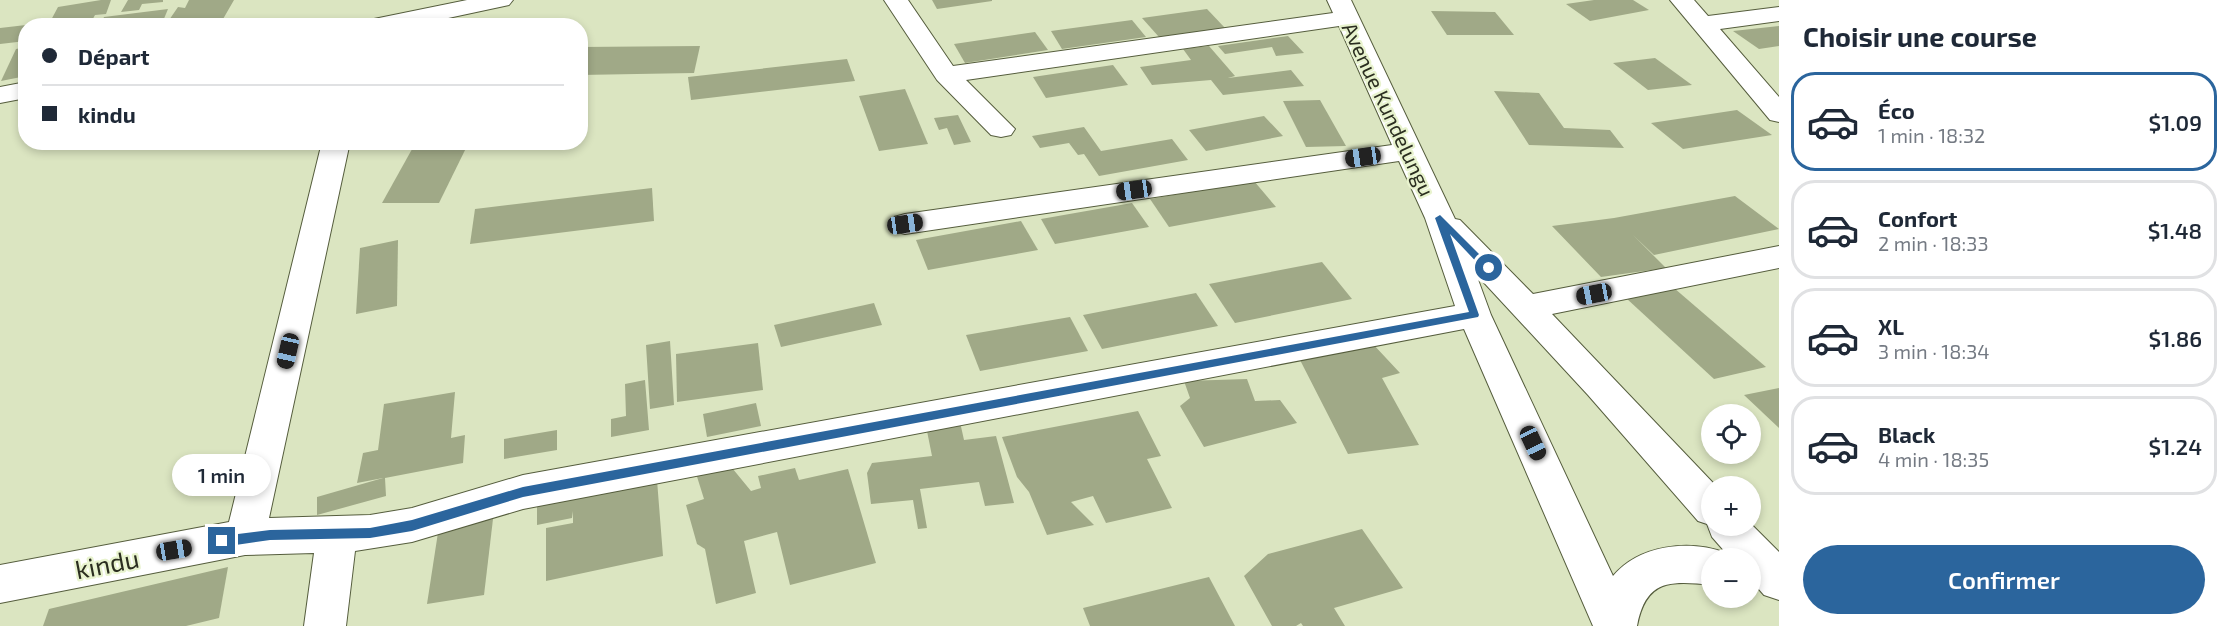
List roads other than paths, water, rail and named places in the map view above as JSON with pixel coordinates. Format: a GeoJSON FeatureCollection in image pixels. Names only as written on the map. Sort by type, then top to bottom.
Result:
{"type":"FeatureCollection","features":[{"type":"Feature","properties":{"kind":"street"},"geometry":{"type":"LineString","coordinates":[[413,18],[501,0]]}},
{"type":"Feature","properties":{"kind":"street"},"geometry":{"type":"LineString","coordinates":[[896,0],[946,75],[1001,129]]}},
{"type":"Feature","properties":{"kind":"street"},"geometry":{"type":"LineString","coordinates":[[1682,0],[1769,89],[1779,114]]}},
{"type":"Feature","properties":{"kind":"street"},"geometry":{"type":"LineString","coordinates":[[946,75],[1343,9]]}},
{"type":"Feature","properties":{"kind":"street","name":"Avenue Kundelungu"},"geometry":{"type":"LineString","coordinates":[[1343,9],[1440,218]]}},
{"type":"Feature","properties":{"kind":"street"},"geometry":{"type":"LineString","coordinates":[[1703,24],[1779,14]]}},
{"type":"Feature","properties":{"kind":"street"},"geometry":{"type":"LineString","coordinates":[[0,95],[18,92]]}},
{"type":"Feature","properties":{"kind":"street"},"geometry":{"type":"LineString","coordinates":[[245,537],[334,150]]}},
{"type":"Feature","properties":{"kind":"street"},"geometry":{"type":"LineString","coordinates":[[905,224],[1408,151]]}},
{"type":"Feature","properties":{"kind":"street"},"geometry":{"type":"LineString","coordinates":[[1440,218],[1527,307],[1701,497]]}},
{"type":"Feature","properties":{"kind":"street"},"geometry":{"type":"LineString","coordinates":[[1440,218],[1474,315],[1615,626]]}},
{"type":"Feature","properties":{"kind":"street"},"geometry":{"type":"LineString","coordinates":[[1527,307],[1779,257]]}},
{"type":"Feature","properties":{"kind":"street","name":"kindu"},"geometry":{"type":"LineString","coordinates":[[0,584],[245,537],[370,533],[412,525],[523,492],[1474,315]]}},
{"type":"Feature","properties":{"kind":"street"},"geometry":{"type":"LineString","coordinates":[[325,626],[337,534]]}},
{"type":"Feature","properties":{"kind":"street"},"geometry":{"type":"LineString","coordinates":[[1736,536],[1779,582]]}},
{"type":"Feature","properties":{"kind":"street"},"geometry":{"type":"LineString","coordinates":[[1615,626],[1618,605],[1627,587],[1643,573],[1664,565],[1701,564]]}},
{"type":"Feature","properties":{"kind":"street"},"geometry":{"type":"LineString","coordinates":[[1761,580],[1779,588]]}}]}
